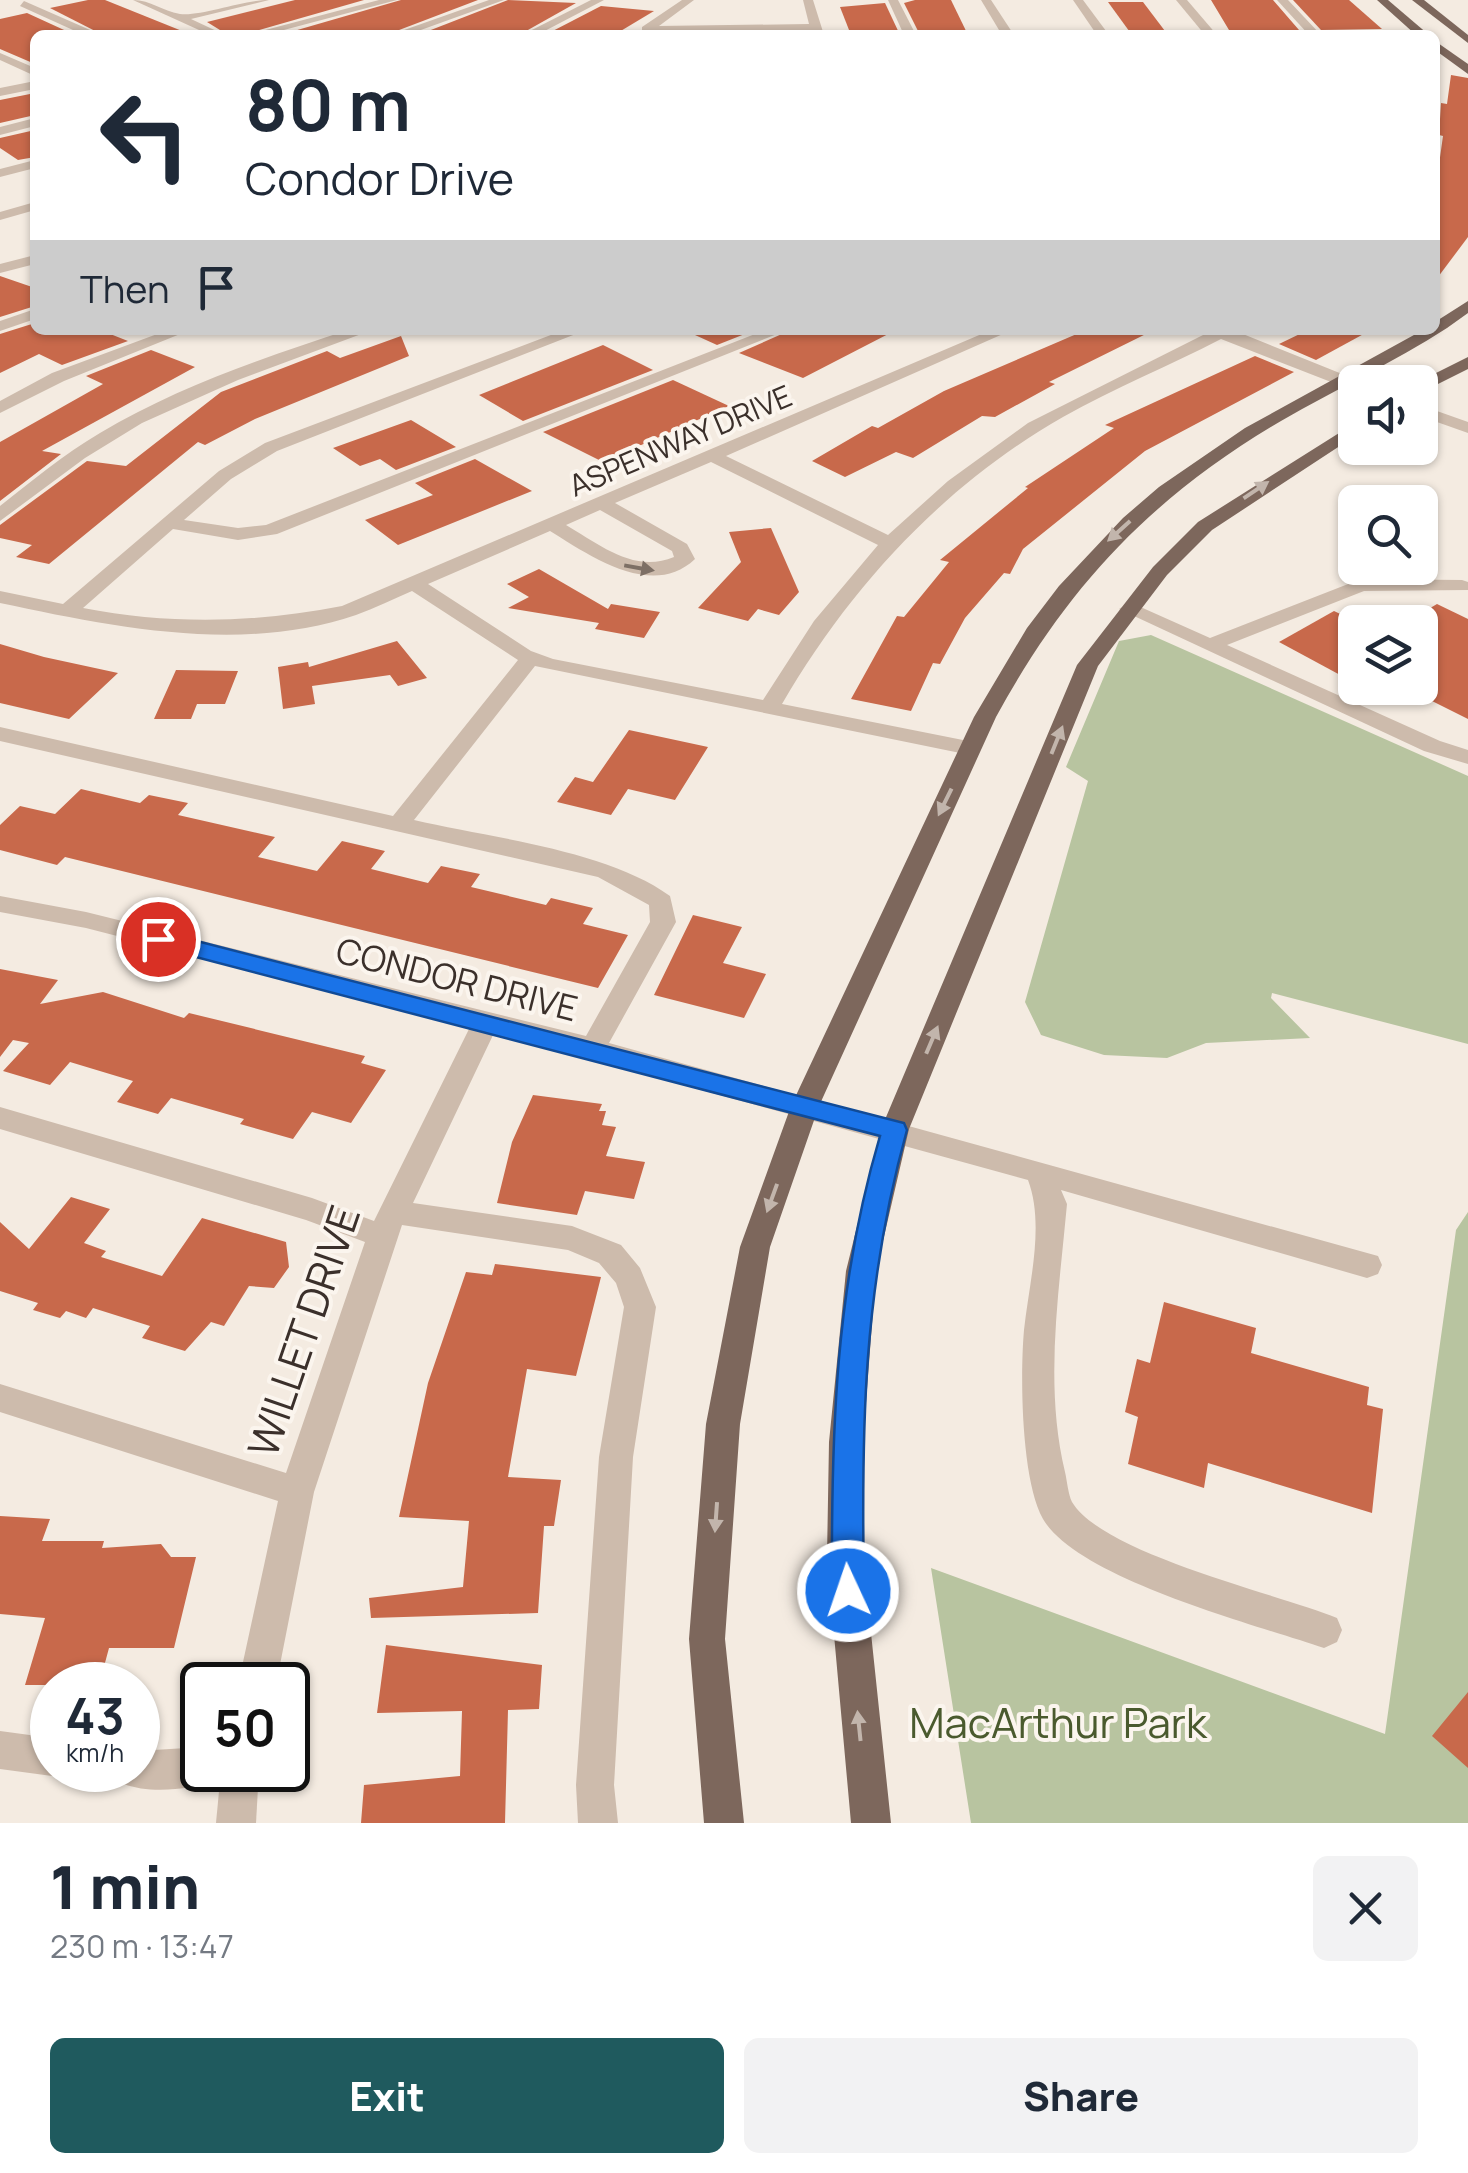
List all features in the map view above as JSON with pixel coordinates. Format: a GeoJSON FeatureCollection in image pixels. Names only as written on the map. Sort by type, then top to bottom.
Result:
{"type":"FeatureCollection","features":[{"type":"Feature","properties":{"kind":"main road"},"geometry":{"type":"LineString","coordinates":[[1382,0],[1417,30]]}},
{"type":"Feature","properties":{"kind":"main road"},"geometry":{"type":"LineString","coordinates":[[1417,0],[1468,40]]}},
{"type":"Feature","properties":{"kind":"main road"},"geometry":{"type":"LineString","coordinates":[[1440,47],[1462,59],[1468,70]]}},
{"type":"Feature","properties":{"kind":"main road"},"geometry":{"type":"LineString","coordinates":[[1440,328],[1468,306]]}},
{"type":"Feature","properties":{"kind":"main road"},"geometry":{"type":"LineString","coordinates":[[1382,365],[1431,335]]}},
{"type":"Feature","properties":{"kind":"main road"},"geometry":{"type":"LineString","coordinates":[[1438,378],[1468,362]]}},
{"type":"Feature","properties":{"kind":"main road"},"geometry":{"type":"LineString","coordinates":[[724,1823],[706,1638],[723,1424],[755,1247],[805,1106],[970,748],[1011,668],[1062,592],[1119,529],[1252,431],[1338,389]]}},
{"type":"Feature","properties":{"kind":"main road"},"geometry":{"type":"LineString","coordinates":[[871,1823],[846,1557],[846,1442],[860,1271],[894,1130],[1088,665],[1129,609],[1205,526],[1338,439]]}},
{"type":"Feature","properties":{"kind":"street"},"geometry":{"type":"LineString","coordinates":[[38,0],[18,5],[80,30]]}},
{"type":"Feature","properties":{"kind":"street"},"geometry":{"type":"LineString","coordinates":[[138,0],[208,30]]}},
{"type":"Feature","properties":{"kind":"street"},"geometry":{"type":"LineString","coordinates":[[180,18],[264,0]]}},
{"type":"Feature","properties":{"kind":"street"},"geometry":{"type":"LineString","coordinates":[[272,30],[392,0]]}},
{"type":"Feature","properties":{"kind":"street"},"geometry":{"type":"LineString","coordinates":[[411,30],[499,0]]}},
{"type":"Feature","properties":{"kind":"street"},"geometry":{"type":"LineString","coordinates":[[538,30],[599,0]]}},
{"type":"Feature","properties":{"kind":"street"},"geometry":{"type":"LineString","coordinates":[[644,30],[689,0]]}},
{"type":"Feature","properties":{"kind":"street"},"geometry":{"type":"LineString","coordinates":[[808,0],[816,30]]}},
{"type":"Feature","properties":{"kind":"street"},"geometry":{"type":"LineString","coordinates":[[893,0],[908,30]]}},
{"type":"Feature","properties":{"kind":"street"},"geometry":{"type":"LineString","coordinates":[[986,0],[1005,30]]}},
{"type":"Feature","properties":{"kind":"street"},"geometry":{"type":"LineString","coordinates":[[1078,0],[1099,30]]}},
{"type":"Feature","properties":{"kind":"street"},"geometry":{"type":"LineString","coordinates":[[1181,0],[1208,30]]}},
{"type":"Feature","properties":{"kind":"street"},"geometry":{"type":"LineString","coordinates":[[1282,0],[1310,30]]}},
{"type":"Feature","properties":{"kind":"street"},"geometry":{"type":"LineString","coordinates":[[0,56],[30,70]]}},
{"type":"Feature","properties":{"kind":"street"},"geometry":{"type":"LineString","coordinates":[[0,92],[30,86]]}},
{"type":"Feature","properties":{"kind":"street"},"geometry":{"type":"LineString","coordinates":[[0,130],[30,123]]}},
{"type":"Feature","properties":{"kind":"street"},"geometry":{"type":"LineString","coordinates":[[0,173],[30,165]]}},
{"type":"Feature","properties":{"kind":"street"},"geometry":{"type":"LineString","coordinates":[[0,216],[30,207]]}},
{"type":"Feature","properties":{"kind":"street"},"geometry":{"type":"LineString","coordinates":[[0,269],[30,260]]}},
{"type":"Feature","properties":{"kind":"street"},"geometry":{"type":"LineString","coordinates":[[0,326],[30,316]]}},
{"type":"Feature","properties":{"kind":"street"},"geometry":{"type":"LineString","coordinates":[[0,408],[58,377],[169,335]]}},
{"type":"Feature","properties":{"kind":"street"},"geometry":{"type":"LineString","coordinates":[[0,515],[104,438],[145,415],[349,335]]}},
{"type":"Feature","properties":{"kind":"street"},"geometry":{"type":"LineString","coordinates":[[66,610],[225,475],[270,447],[565,335]]}},
{"type":"Feature","properties":{"kind":"street"},"geometry":{"type":"LineString","coordinates":[[169,523],[238,534],[270,530],[766,335]]}},
{"type":"Feature","properties":{"kind":"street","name":"ASPENWAY DRIVE"},"geometry":{"type":"LineString","coordinates":[[0,596],[147,627],[212,631],[306,621],[415,584],[992,335]]}},
{"type":"Feature","properties":{"kind":"street"},"geometry":{"type":"LineString","coordinates":[[769,708],[817,628],[891,544],[948,488],[1033,427],[1211,335]]}},
{"type":"Feature","properties":{"kind":"street"},"geometry":{"type":"LineString","coordinates":[[1229,335],[1338,378]]}},
{"type":"Feature","properties":{"kind":"street"},"geometry":{"type":"LineString","coordinates":[[1438,417],[1468,428]]}},
{"type":"Feature","properties":{"kind":"street"},"geometry":{"type":"LineString","coordinates":[[713,456],[891,544]]}},
{"type":"Feature","properties":{"kind":"street"},"geometry":{"type":"LineString","coordinates":[[553,525],[632,570],[666,571],[685,559],[680,548],[603,504]]}},
{"type":"Feature","properties":{"kind":"street"},"geometry":{"type":"LineString","coordinates":[[415,584],[531,657],[970,748]]}},
{"type":"Feature","properties":{"kind":"street"},"geometry":{"type":"LineString","coordinates":[[1212,644],[1361,585],[1462,586]]}},
{"type":"Feature","properties":{"kind":"street"},"geometry":{"type":"LineString","coordinates":[[1129,609],[1432,746],[1468,758]]}},
{"type":"Feature","properties":{"kind":"street"},"geometry":{"type":"LineString","coordinates":[[398,824],[531,657]]}},
{"type":"Feature","properties":{"kind":"street"},"geometry":{"type":"LineString","coordinates":[[0,734],[604,872],[641,887],[661,902],[663,922],[593,1048]]}},
{"type":"Feature","properties":{"kind":"street","name":"CONDOR DRIVE"},"geometry":{"type":"LineString","coordinates":[[0,904],[86,920],[485,1024],[593,1048],[1367,1265]]}},
{"type":"Feature","properties":{"kind":"street","name":"WILLET DRIVE"},"geometry":{"type":"LineString","coordinates":[[262,1662],[296,1492],[388,1224],[485,1024]]}},
{"type":"Feature","properties":{"kind":"street"},"geometry":{"type":"LineString","coordinates":[[0,1118],[388,1224],[572,1238],[610,1254],[630,1277],[640,1306],[616,1458],[596,1785],[598,1823]]}},
{"type":"Feature","properties":{"kind":"street"},"geometry":{"type":"LineString","coordinates":[[1040,1172],[1052,1204],[1038,1350],[1042,1447],[1057,1511],[1102,1549],[1188,1586],[1324,1630]]}},
{"type":"Feature","properties":{"kind":"street"},"geometry":{"type":"LineString","coordinates":[[0,1398],[296,1492]]}},
{"type":"Feature","properties":{"kind":"street"},"geometry":{"type":"LineString","coordinates":[[0,1750],[30,1754]]}},
{"type":"Feature","properties":{"kind":"street"},"geometry":{"type":"LineString","coordinates":[[236,1823],[238,1792]]}},
{"type":"Feature","properties":{"kind":"green space"},"geometry":{"type":"Polygon","coordinates":[[[1151,635],[1468,776],[1468,1044],[1272,993],[1271,998],[1310,1038],[1206,1043],[1167,1058],[1104,1055],[1041,1035],[1025,1002],[1088,781],[1066,767],[1119,641],[1151,635]]]}},
{"type":"Feature","properties":{"kind":"green space","name":"MacArthur Park"},"geometry":{"type":"Polygon","coordinates":[[[1468,1212],[1468,1823],[971,1823],[931,1568],[1385,1734],[1456,1230],[1468,1212]]]}},
{"type":"Feature","properties":{"kind":"building"},"geometry":{"type":"Polygon","coordinates":[[[105,0],[180,30],[93,30],[50,8],[105,0]]]}},
{"type":"Feature","properties":{"kind":"building"},"geometry":{"type":"Polygon","coordinates":[[[295,0],[364,0],[259,30],[220,30],[207,22],[295,0]]]}},
{"type":"Feature","properties":{"kind":"building"},"geometry":{"type":"Polygon","coordinates":[[[401,0],[478,0],[399,30],[297,30],[401,0]]]}},
{"type":"Feature","properties":{"kind":"building"},"geometry":{"type":"Polygon","coordinates":[[[508,0],[576,3],[528,30],[431,30],[508,0]]]}},
{"type":"Feature","properties":{"kind":"building"},"geometry":{"type":"Polygon","coordinates":[[[951,0],[966,30],[918,30],[904,3],[951,0]]]}},
{"type":"Feature","properties":{"kind":"building"},"geometry":{"type":"Polygon","coordinates":[[[1211,0],[1273,0],[1299,30],[1229,30],[1211,0]]]}},
{"type":"Feature","properties":{"kind":"building"},"geometry":{"type":"Polygon","coordinates":[[[1293,0],[1349,0],[1382,29],[1321,30],[1293,0]]]}},
{"type":"Feature","properties":{"kind":"building"},"geometry":{"type":"Polygon","coordinates":[[[1108,2],[1143,2],[1164,30],[1128,30],[1108,2]]]}},
{"type":"Feature","properties":{"kind":"building"},"geometry":{"type":"Polygon","coordinates":[[[885,3],[898,30],[849,30],[840,7],[885,3]]]}},
{"type":"Feature","properties":{"kind":"building"},"geometry":{"type":"Polygon","coordinates":[[[601,6],[654,11],[622,30],[555,30],[601,6]]]}},
{"type":"Feature","properties":{"kind":"building"},"geometry":{"type":"Polygon","coordinates":[[[27,13],[64,30],[30,30],[30,62],[0,49],[0,19],[27,13]]]}},
{"type":"Feature","properties":{"kind":"building"},"geometry":{"type":"Polygon","coordinates":[[[1451,75],[1468,78],[1468,237],[1440,274],[1440,119],[1441,103],[1447,104],[1451,75]]]}},
{"type":"Feature","properties":{"kind":"building"},"geometry":{"type":"Polygon","coordinates":[[[30,94],[30,116],[0,123],[0,100],[30,94]]]}},
{"type":"Feature","properties":{"kind":"building"},"geometry":{"type":"Polygon","coordinates":[[[30,131],[30,158],[18,160],[0,148],[0,138],[30,131]]]}},
{"type":"Feature","properties":{"kind":"building"},"geometry":{"type":"Polygon","coordinates":[[[0,276],[30,286],[30,308],[0,317],[0,276]]]}},
{"type":"Feature","properties":{"kind":"building"},"geometry":{"type":"Polygon","coordinates":[[[30,325],[30,335],[113,335],[128,341],[62,365],[39,354],[0,373],[0,334],[30,325]]]}},
{"type":"Feature","properties":{"kind":"building"},"geometry":{"type":"Polygon","coordinates":[[[695,335],[742,335],[717,345],[695,335]]]}},
{"type":"Feature","properties":{"kind":"building"},"geometry":{"type":"Polygon","coordinates":[[[780,335],[886,335],[803,378],[739,353],[780,335]]]}},
{"type":"Feature","properties":{"kind":"building"},"geometry":{"type":"Polygon","coordinates":[[[1074,335],[1144,335],[1049,382],[1055,384],[995,417],[982,416],[913,458],[896,452],[845,477],[812,461],[944,391],[1074,335]]]}},
{"type":"Feature","properties":{"kind":"building"},"geometry":{"type":"Polygon","coordinates":[[[1298,335],[1362,335],[1316,360],[1279,344],[1298,335]]]}},
{"type":"Feature","properties":{"kind":"building"},"geometry":{"type":"Polygon","coordinates":[[[401,336],[409,356],[255,419],[205,445],[198,442],[49,564],[16,557],[32,545],[0,538],[0,525],[87,461],[126,466],[221,392],[327,351],[340,358],[401,336]]]}},
{"type":"Feature","properties":{"kind":"building"},"geometry":{"type":"Polygon","coordinates":[[[603,345],[653,370],[523,421],[479,395],[603,345]]]}},
{"type":"Feature","properties":{"kind":"building"},"geometry":{"type":"Polygon","coordinates":[[[151,350],[195,367],[42,451],[61,454],[0,501],[0,442],[103,384],[86,376],[151,350]]]}},
{"type":"Feature","properties":{"kind":"building"},"geometry":{"type":"Polygon","coordinates":[[[1255,356],[1294,372],[1145,451],[1023,549],[1010,574],[1004,573],[965,618],[940,664],[933,663],[911,711],[851,699],[897,616],[904,617],[949,562],[940,560],[1028,488],[1025,487],[1114,428],[1105,425],[1255,356]]]}},
{"type":"Feature","properties":{"kind":"building"},"geometry":{"type":"Polygon","coordinates":[[[673,380],[729,406],[603,462],[543,432],[673,380]]]}},
{"type":"Feature","properties":{"kind":"building"},"geometry":{"type":"Polygon","coordinates":[[[411,420],[456,447],[396,470],[380,459],[360,466],[333,448],[411,420]]]}},
{"type":"Feature","properties":{"kind":"building"},"geometry":{"type":"Polygon","coordinates":[[[475,459],[532,491],[398,545],[365,520],[433,495],[415,483],[475,459]]]}},
{"type":"Feature","properties":{"kind":"building"},"geometry":{"type":"Polygon","coordinates":[[[771,528],[799,592],[779,615],[758,609],[748,621],[698,608],[741,562],[729,532],[771,528]]]}},
{"type":"Feature","properties":{"kind":"building"},"geometry":{"type":"Polygon","coordinates":[[[539,569],[608,609],[611,604],[660,612],[644,638],[595,629],[599,623],[508,608],[529,597],[507,584],[539,569]]]}},
{"type":"Feature","properties":{"kind":"building"},"geometry":{"type":"Polygon","coordinates":[[[1435,605],[1468,619],[1468,719],[1438,704],[1435,605]]]}},
{"type":"Feature","properties":{"kind":"building"},"geometry":{"type":"Polygon","coordinates":[[[1334,611],[1338,613],[1338,674],[1279,642],[1334,611]]]}},
{"type":"Feature","properties":{"kind":"building"},"geometry":{"type":"Polygon","coordinates":[[[397,641],[427,678],[398,686],[390,675],[312,686],[315,704],[283,709],[278,667],[308,662],[309,667],[397,641]]]}},
{"type":"Feature","properties":{"kind":"building"},"geometry":{"type":"Polygon","coordinates":[[[0,644],[118,673],[69,719],[0,703],[0,644]]]}},
{"type":"Feature","properties":{"kind":"building"},"geometry":{"type":"Polygon","coordinates":[[[176,670],[238,671],[225,704],[197,704],[191,719],[154,719],[176,670]]]}},
{"type":"Feature","properties":{"kind":"building"},"geometry":{"type":"Polygon","coordinates":[[[629,730],[708,747],[675,800],[628,789],[611,815],[557,802],[575,777],[593,782],[629,730]]]}},
{"type":"Feature","properties":{"kind":"building"},"geometry":{"type":"Polygon","coordinates":[[[81,789],[140,803],[149,795],[188,803],[178,815],[275,837],[258,857],[317,871],[342,841],[385,851],[371,869],[428,883],[441,866],[480,874],[471,887],[546,905],[551,898],[593,908],[583,924],[628,935],[598,988],[65,857],[57,865],[0,850],[0,825],[20,806],[55,814],[81,789]]]}},
{"type":"Feature","properties":{"kind":"building"},"geometry":{"type":"Polygon","coordinates":[[[693,915],[742,927],[723,963],[766,974],[744,1018],[654,995],[693,915]]]}},
{"type":"Feature","properties":{"kind":"building"},"geometry":{"type":"Polygon","coordinates":[[[0,969],[58,980],[40,1004],[103,992],[184,1018],[189,1013],[365,1056],[361,1063],[386,1070],[351,1123],[312,1112],[293,1139],[240,1124],[244,1119],[171,1098],[158,1114],[117,1102],[133,1081],[70,1062],[50,1085],[3,1071],[29,1043],[13,1040],[0,1057],[0,969]]]}},
{"type":"Feature","properties":{"kind":"building"},"geometry":{"type":"Polygon","coordinates":[[[533,1095],[602,1104],[599,1111],[606,1111],[602,1125],[616,1127],[606,1156],[645,1162],[634,1199],[585,1191],[577,1215],[497,1203],[512,1142],[533,1095]]]}},
{"type":"Feature","properties":{"kind":"building"},"geometry":{"type":"Polygon","coordinates":[[[71,1197],[110,1209],[84,1243],[106,1251],[101,1257],[162,1276],[202,1218],[286,1242],[289,1267],[274,1288],[249,1286],[224,1326],[211,1322],[185,1351],[142,1338],[150,1326],[93,1308],[86,1318],[66,1311],[60,1318],[33,1310],[38,1303],[0,1291],[0,1222],[29,1249],[71,1197]]]}},
{"type":"Feature","properties":{"kind":"building"},"geometry":{"type":"Polygon","coordinates":[[[495,1264],[601,1277],[576,1376],[527,1369],[508,1477],[561,1480],[554,1526],[544,1526],[538,1613],[371,1618],[369,1598],[463,1587],[469,1521],[399,1517],[428,1383],[466,1272],[492,1275],[495,1264]]]}},
{"type":"Feature","properties":{"kind":"building"},"geometry":{"type":"Polygon","coordinates":[[[1164,1302],[1256,1328],[1251,1353],[1369,1387],[1367,1405],[1383,1409],[1372,1513],[1208,1463],[1204,1488],[1128,1464],[1138,1417],[1125,1412],[1137,1359],[1150,1363],[1164,1302]]]}},
{"type":"Feature","properties":{"kind":"building"},"geometry":{"type":"Polygon","coordinates":[[[0,1516],[50,1519],[42,1541],[104,1541],[102,1548],[161,1544],[171,1557],[196,1557],[174,1648],[109,1648],[105,1662],[32,1662],[45,1618],[0,1614],[0,1516]]]}},
{"type":"Feature","properties":{"kind":"building"},"geometry":{"type":"Polygon","coordinates":[[[386,1645],[542,1665],[539,1709],[508,1710],[505,1823],[361,1823],[364,1785],[460,1776],[462,1711],[377,1713],[386,1645]]]}},
{"type":"Feature","properties":{"kind":"building"},"geometry":{"type":"Polygon","coordinates":[[[1468,1692],[1468,1768],[1432,1736],[1468,1692]]]}},
{"type":"Feature","properties":{"kind":"route"},"geometry":{"type":"LineString","coordinates":[[158,939],[593,1048],[894,1130],[860,1271],[851,1346],[846,1442],[848,1591]]}}]}
